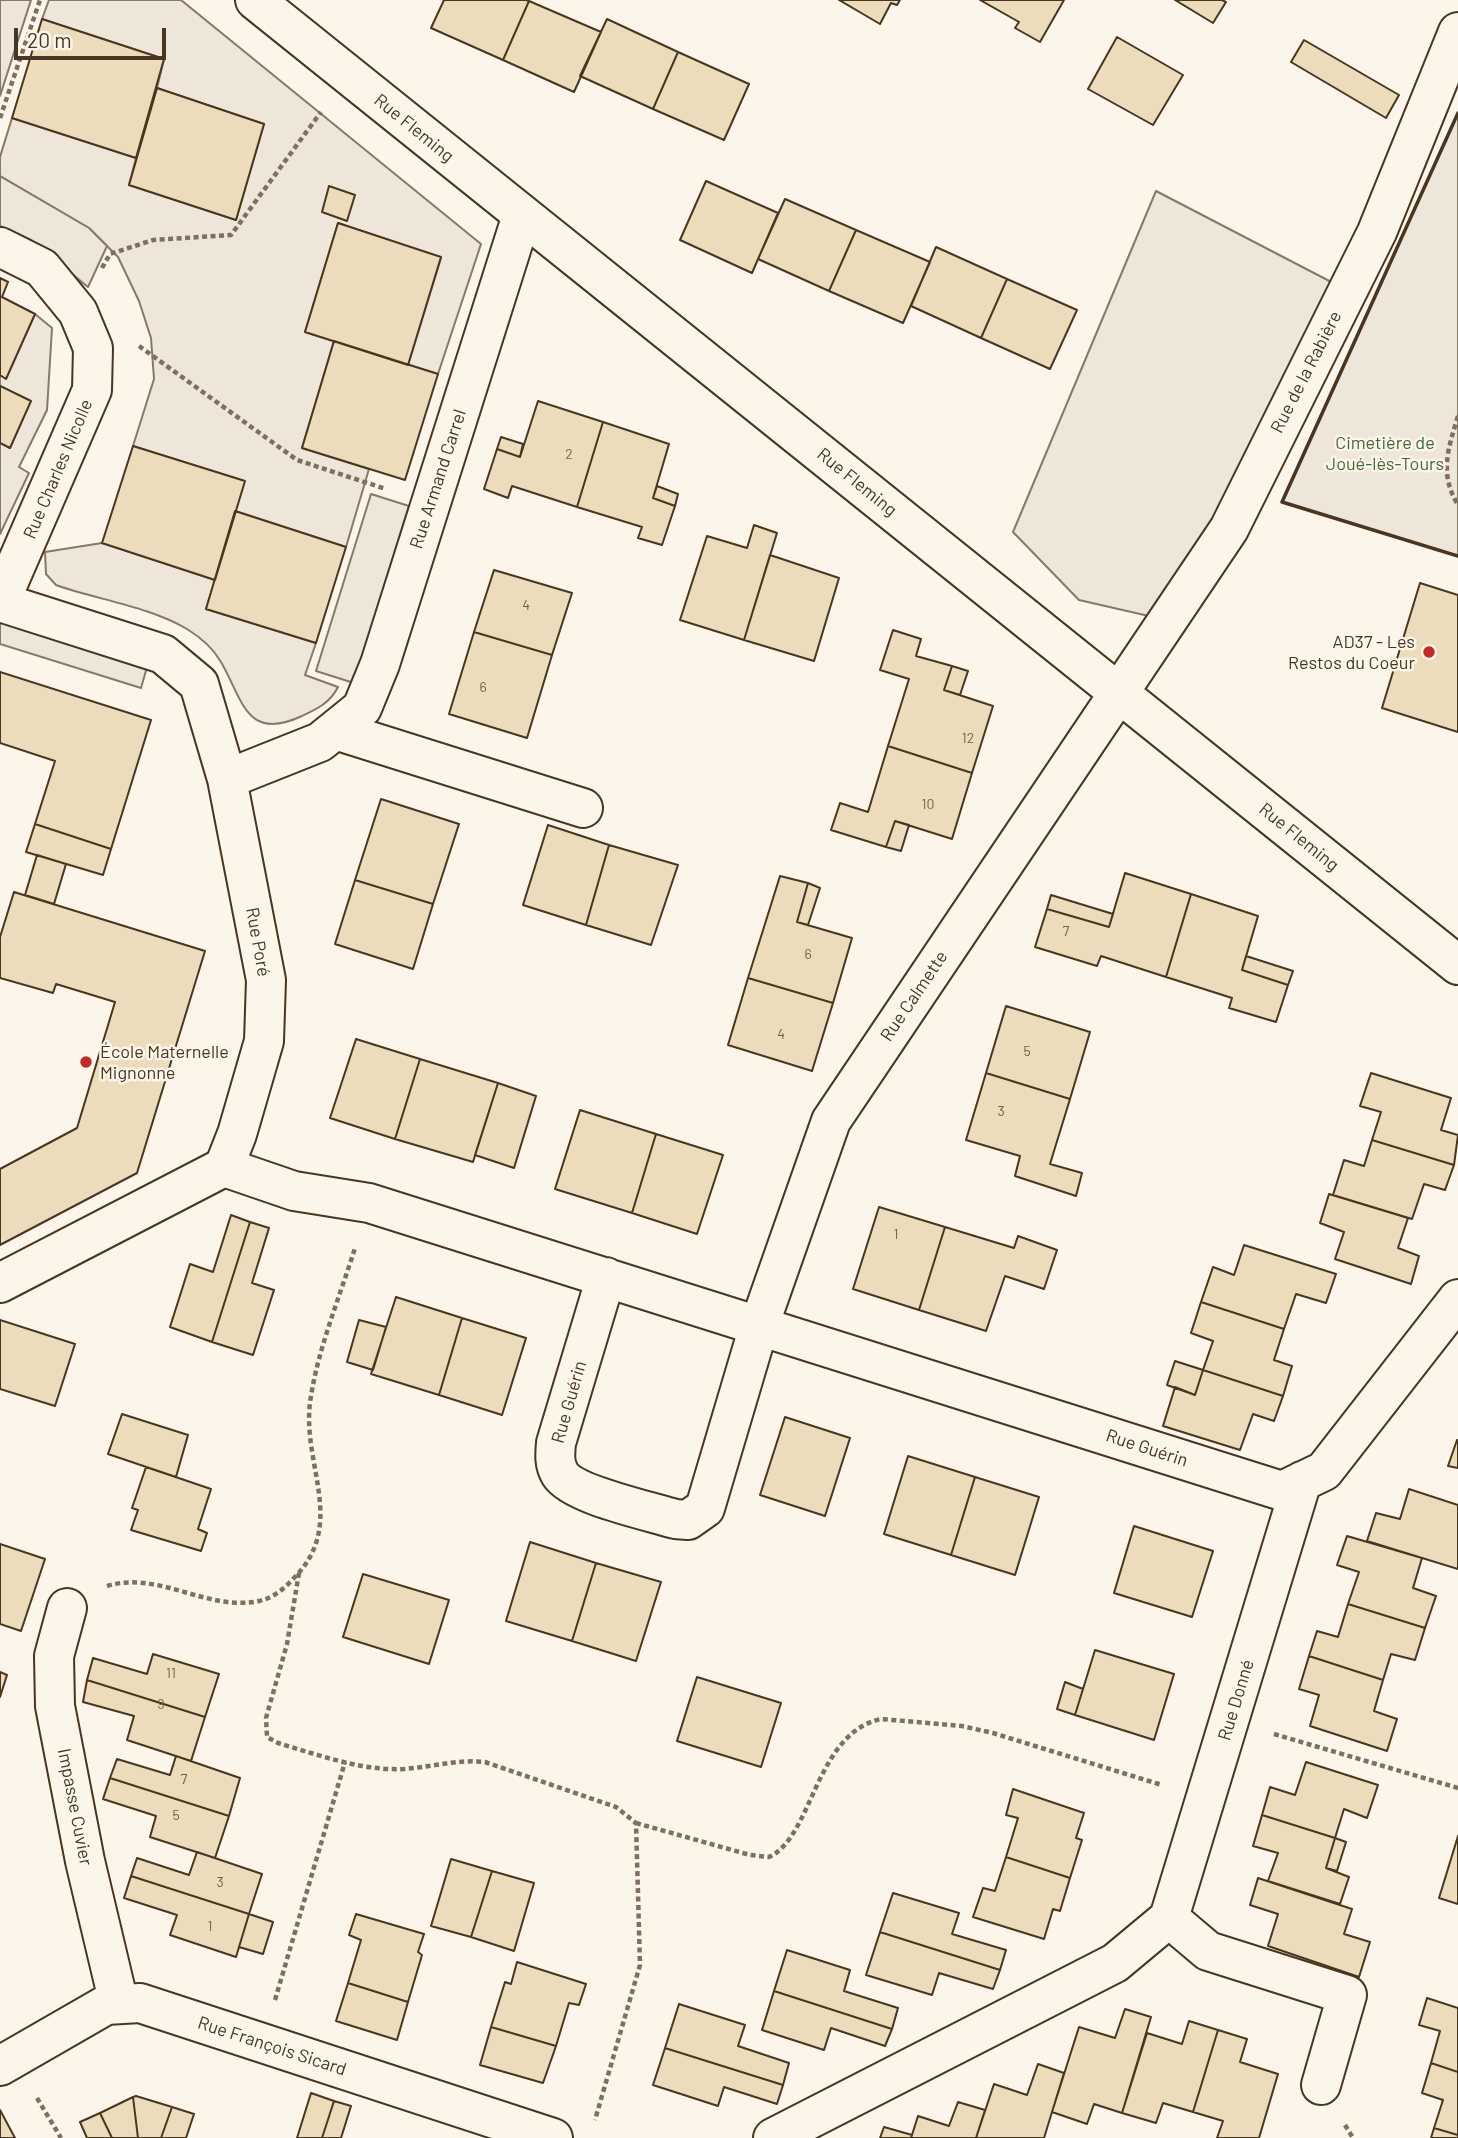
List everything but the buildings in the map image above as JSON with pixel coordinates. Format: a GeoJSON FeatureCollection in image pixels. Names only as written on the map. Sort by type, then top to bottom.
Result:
{"type":"FeatureCollection","features":[{"type":"Feature","properties":{"kind":"street","name":"Rue Fleming"},"geometry":{"type":"LineString","coordinates":[[255,0],[1458,965]]}},
{"type":"Feature","properties":{"kind":"street","name":"Rue de la Rabière"},"geometry":{"type":"LineString","coordinates":[[1117,691],[1228,529],[1377,232],[1458,32]]}},
{"type":"Feature","properties":{"kind":"street","name":"Rue Armand Carrel"},"geometry":{"type":"LineString","coordinates":[[227,779],[320,742],[362,708],[380,664],[522,215]]}},
{"type":"Feature","properties":{"kind":"street","name":"Rue Charles Nicolle"},"geometry":{"type":"LineString","coordinates":[[0,247],[42,268],[78,312],[93,348],[92,390],[0,602]]}},
{"type":"Feature","properties":{"kind":"street","name":"Rue Poré"},"geometry":{"type":"LineString","coordinates":[[0,602],[163,654],[199,684],[227,779],[266,980],[264,1041],[237,1134],[224,1167]]}},
{"type":"Feature","properties":{"kind":"street","name":"Rue Calmette"},"geometry":{"type":"LineString","coordinates":[[759,1326],[831,1121],[1117,691]]}},
{"type":"Feature","properties":{"kind":"street"},"geometry":{"type":"LineString","coordinates":[[335,730],[583,808]]}},
{"type":"Feature","properties":{"kind":"street"},"geometry":{"type":"LineString","coordinates":[[0,1283],[224,1167]]}},
{"type":"Feature","properties":{"kind":"street","name":"Rue Guérin"},"geometry":{"type":"LineString","coordinates":[[224,1167],[295,1191],[369,1203],[1282,1491],[1324,1471],[1458,1298]]}},
{"type":"Feature","properties":{"kind":"street","name":"Rue Guérin"},"geometry":{"type":"LineString","coordinates":[[606,1277],[556,1443],[555,1459],[559,1473],[577,1487],[663,1515],[688,1520],[705,1508],[759,1326]]}},
{"type":"Feature","properties":{"kind":"street","name":"Rue Donné"},"geometry":{"type":"LineString","coordinates":[[1169,1918],[1302,1481]]}},
{"type":"Feature","properties":{"kind":"street","name":"Impasse Cuvier"},"geometry":{"type":"LineString","coordinates":[[67,1608],[54,1656],[55,1706],[85,1861],[119,2004]]}},
{"type":"Feature","properties":{"kind":"street"},"geometry":{"type":"LineString","coordinates":[[773,2138],[1115,1964],[1169,1918],[1208,1951],[1347,1995],[1321,2085]]}},
{"type":"Feature","properties":{"kind":"street","name":"Rue François Sicard"},"geometry":{"type":"LineString","coordinates":[[0,2066],[106,2005],[140,2003],[553,2138]]}},
{"type":"Feature","properties":{"kind":"path"},"geometry":{"type":"LineString","coordinates":[[0,118],[40,0]]}},
{"type":"Feature","properties":{"kind":"path"},"geometry":{"type":"LineString","coordinates":[[78,312],[110,254],[153,240],[232,235],[349,75]]}},
{"type":"Feature","properties":{"kind":"path"},"geometry":{"type":"LineString","coordinates":[[93,348],[137,344],[297,460],[430,504]]}},
{"type":"Feature","properties":{"kind":"path"},"geometry":{"type":"LineString","coordinates":[[1458,416],[1445,470],[1448,486],[1458,505]]}},
{"type":"Feature","properties":{"kind":"path"},"geometry":{"type":"LineString","coordinates":[[67,1608],[88,1593],[110,1584],[143,1583],[170,1587],[216,1601],[256,1602],[268,1599],[299,1573],[320,1536],[322,1519],[307,1418],[311,1393],[369,1203]]}},
{"type":"Feature","properties":{"kind":"path"},"geometry":{"type":"LineString","coordinates":[[299,1573],[288,1644],[265,1728],[267,1737],[278,1743],[345,1762],[375,1768],[404,1769],[470,1760],[485,1762],[616,1807],[636,1823],[750,1855],[769,1857],[788,1843],[818,1780],[839,1748],[861,1727],[881,1719],[962,1726],[993,1733],[1206,1798]]}},
{"type":"Feature","properties":{"kind":"path"},"geometry":{"type":"LineString","coordinates":[[1229,1721],[1458,1788]]}},
{"type":"Feature","properties":{"kind":"path"},"geometry":{"type":"LineString","coordinates":[[263,2043],[345,1762]]}},
{"type":"Feature","properties":{"kind":"path"},"geometry":{"type":"LineString","coordinates":[[594,2125],[640,1965],[636,1823]]}},
{"type":"Feature","properties":{"kind":"green space"},"geometry":{"type":"Polygon","coordinates":[[[0,0],[31,0],[0,96],[0,0]]]}},
{"type":"Feature","properties":{"kind":"green space"},"geometry":{"type":"Polygon","coordinates":[[[49,0],[181,0],[481,244],[438,374],[408,365],[441,258],[338,223],[305,332],[334,341],[302,448],[369,469],[346,547],[235,511],[244,481],[133,446],[154,379],[151,338],[139,301],[118,257],[89,228],[0,176],[0,157],[12,118],[136,158],[129,185],[236,220],[264,124],[157,88],[164,59],[42,19],[49,0]]]}},
{"type":"Feature","properties":{"kind":"green space","name":"Cimetière de Joué-lès-Tours"},"geometry":{"type":"Polygon","coordinates":[[[1458,113],[1458,556],[1282,502],[1458,113]]]}},
{"type":"Feature","properties":{"kind":"green space"},"geometry":{"type":"Polygon","coordinates":[[[35,314],[52,328],[47,410],[19,467],[29,473],[0,534],[0,443],[10,448],[30,401],[0,386],[0,375],[6,378],[35,314]]]}},
{"type":"Feature","properties":{"kind":"green space"},"geometry":{"type":"Polygon","coordinates":[[[102,543],[215,580],[206,609],[316,643],[305,675],[338,687],[335,693],[313,711],[283,723],[269,724],[258,720],[242,703],[218,657],[192,632],[172,621],[139,609],[56,585],[46,574],[45,552],[102,543]]]}},
{"type":"Feature","properties":{"kind":"shaded area"},"geometry":{"type":"Polygon","coordinates":[[[0,176],[89,228],[107,246],[88,287],[31,240],[0,226],[0,176]]]}},
{"type":"Feature","properties":{"kind":"shaded area"},"geometry":{"type":"Polygon","coordinates":[[[1156,191],[1339,286],[1175,622],[1079,600],[1013,532],[1156,191]]]}},
{"type":"Feature","properties":{"kind":"shaded area"},"geometry":{"type":"Polygon","coordinates":[[[371,494],[409,506],[354,683],[316,671],[371,494]]]}},
{"type":"Feature","properties":{"kind":"shaded area"},"geometry":{"type":"Polygon","coordinates":[[[0,620],[147,667],[141,688],[0,644],[0,620]]]}},
{"type":"Feature","properties":{"kind":"wall"},"geometry":{"type":"LineString","coordinates":[[1458,113],[1282,502],[1458,556]]}},
{"type":"Feature","properties":{"kind":"place","name":"AD37 - Les Restos du Coeur"},"geometry":{"type":"Point","coordinates":[1429,652]}},
{"type":"Feature","properties":{"kind":"place","name":"École Maternelle Mignonne"},"geometry":{"type":"Point","coordinates":[86,1062]}}]}
